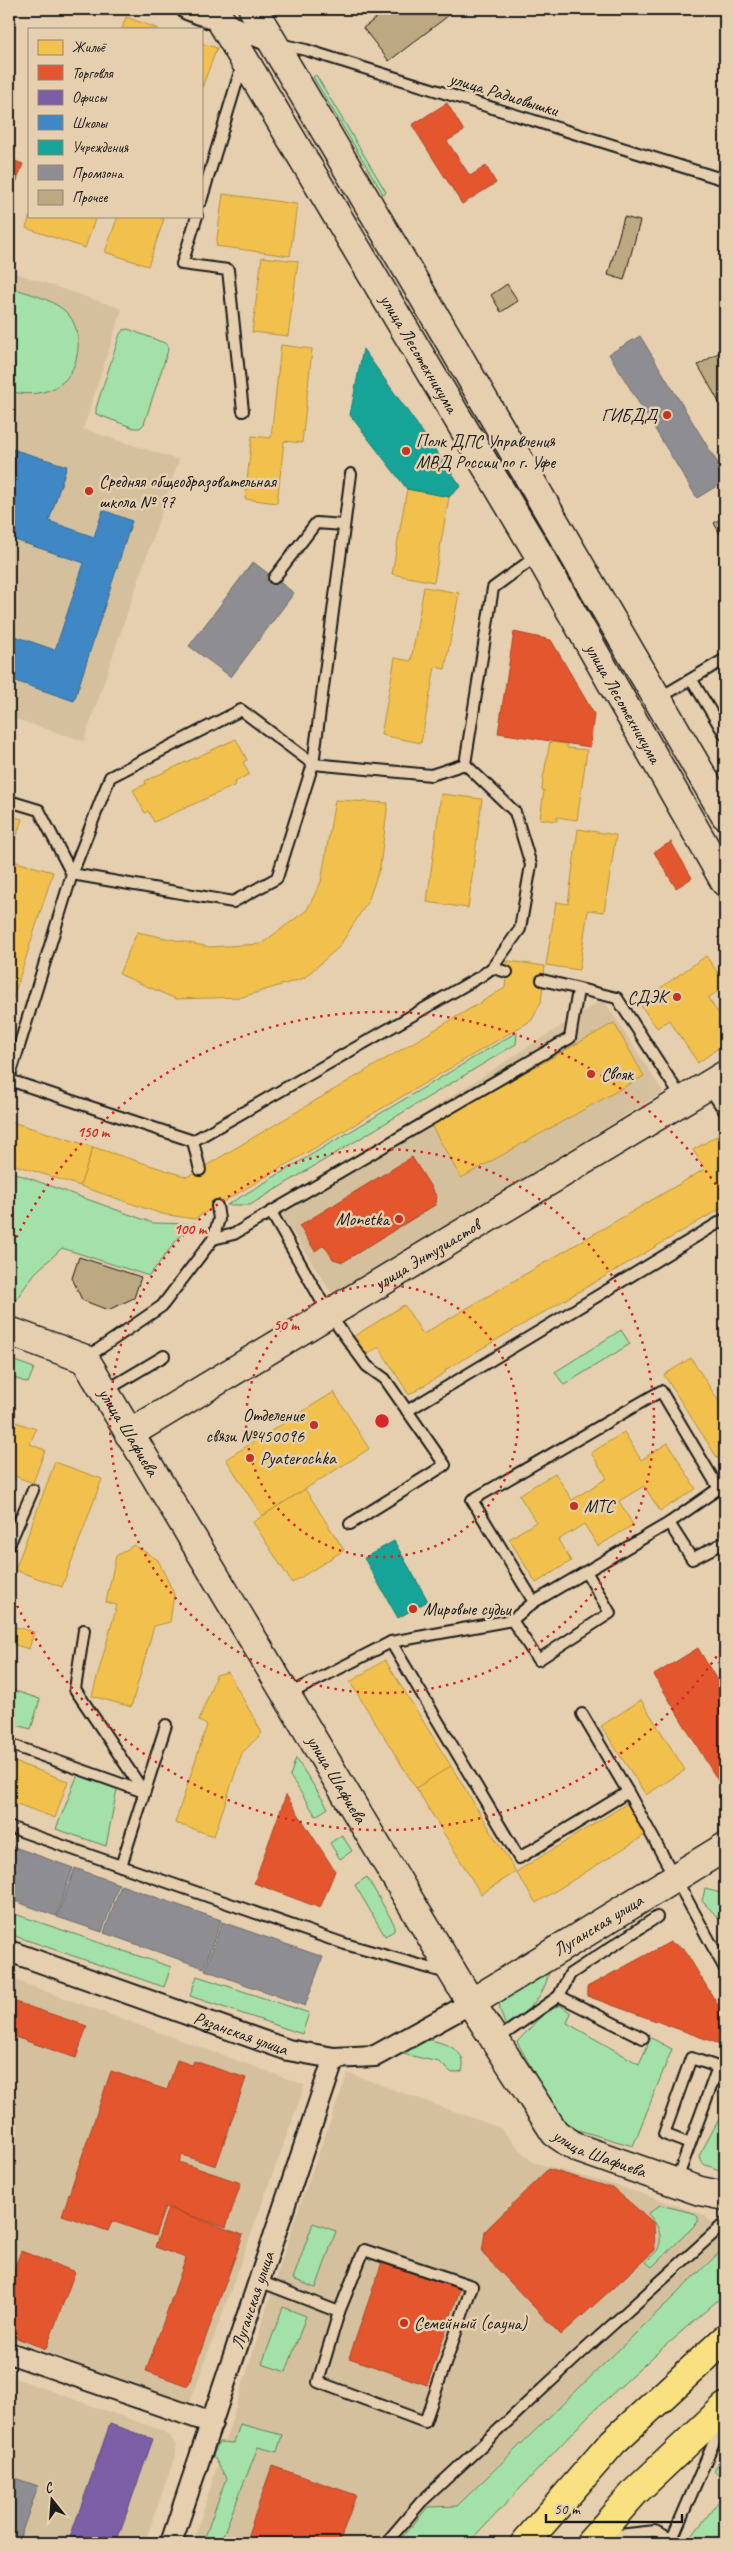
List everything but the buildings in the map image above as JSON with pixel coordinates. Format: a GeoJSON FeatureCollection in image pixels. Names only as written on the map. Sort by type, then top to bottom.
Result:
{"type":"FeatureCollection","features":[{"type":"Feature","properties":{"kind":"main road"},"geometry":{"type":"LineString","coordinates":[[524,2543],[614,2442],[725,2339]]}},
{"type":"Feature","properties":{"kind":"main road"},"geometry":{"type":"LineString","coordinates":[[593,2540],[635,2492],[725,2407]]}},
{"type":"Feature","properties":{"kind":"street"},"geometry":{"type":"LineString","coordinates":[[186,9],[218,16],[272,42]]}},
{"type":"Feature","properties":{"kind":"street","name":"улица Лесотехникума"},"geometry":{"type":"LineString","coordinates":[[253,9],[725,815]]}},
{"type":"Feature","properties":{"kind":"street","name":"улица Лесотехникума"},"geometry":{"type":"LineString","coordinates":[[218,16],[539,555],[725,882]]}},
{"type":"Feature","properties":{"kind":"street","name":"улица Энтузиастов"},"geometry":{"type":"LineString","coordinates":[[129,1434],[716,1080]]}},
{"type":"Feature","properties":{"kind":"street"},"geometry":{"type":"LineString","coordinates":[[9,1331],[85,1359]]}},
{"type":"Feature","properties":{"kind":"street","name":"улица Шафиева"},"geometry":{"type":"LineString","coordinates":[[85,1359],[471,2003],[555,2133],[577,2148],[700,2190],[725,2205]]}},
{"type":"Feature","properties":{"kind":"street","name":"Луганская улица"},"geometry":{"type":"LineString","coordinates":[[471,2003],[674,1878],[720,1855]]}},
{"type":"Feature","properties":{"kind":"street","name":"Рязанская улица"},"geometry":{"type":"LineString","coordinates":[[9,1951],[288,2050],[334,2058],[375,2056],[471,2003]]}},
{"type":"Feature","properties":{"kind":"street","name":"Луганская улица"},"geometry":{"type":"LineString","coordinates":[[171,2543],[334,2058]]}},
{"type":"Feature","properties":{"kind":"street"},"geometry":{"type":"LineString","coordinates":[[9,2352],[212,2423]]}},
{"type":"Feature","properties":{"kind":"lane","name":"улица Радиовышки"},"geometry":{"type":"LineString","coordinates":[[272,42],[306,50],[725,180]]}},
{"type":"Feature","properties":{"kind":"lane"},"geometry":{"type":"LineString","coordinates":[[202,198],[239,75],[247,64]]}},
{"type":"Feature","properties":{"kind":"lane"},"geometry":{"type":"LineString","coordinates":[[195,218],[182,264],[228,270],[243,411]]}},
{"type":"Feature","properties":{"kind":"lane"},"geometry":{"type":"LineString","coordinates":[[72,874],[233,902],[277,878],[313,764],[351,474]]}},
{"type":"Feature","properties":{"kind":"lane"},"geometry":{"type":"LineString","coordinates":[[274,578],[316,524],[344,525]]}},
{"type":"Feature","properties":{"kind":"lane"},"geometry":{"type":"LineString","coordinates":[[465,764],[494,588],[539,555]]}},
{"type":"Feature","properties":{"kind":"lane"},"geometry":{"type":"LineString","coordinates":[[658,699],[725,659]]}},
{"type":"Feature","properties":{"kind":"lane"},"geometry":{"type":"LineString","coordinates":[[692,680],[725,736]]}},
{"type":"Feature","properties":{"kind":"lane"},"geometry":{"type":"LineString","coordinates":[[241,710],[313,764],[431,775],[465,764],[515,812],[531,865],[520,929],[492,968],[193,1141],[9,1079],[72,874],[110,777],[241,710]]}},
{"type":"Feature","properties":{"kind":"lane"},"geometry":{"type":"LineString","coordinates":[[9,801],[39,810],[72,874]]}},
{"type":"Feature","properties":{"kind":"lane"},"geometry":{"type":"LineString","coordinates":[[492,968],[506,972]]}},
{"type":"Feature","properties":{"kind":"lane"},"geometry":{"type":"LineString","coordinates":[[542,980],[617,998],[683,1100]]}},
{"type":"Feature","properties":{"kind":"lane"},"geometry":{"type":"LineString","coordinates":[[213,1239],[234,1234],[570,1038],[578,990]]}},
{"type":"Feature","properties":{"kind":"lane"},"geometry":{"type":"LineString","coordinates":[[716,1080],[725,1112]]}},
{"type":"Feature","properties":{"kind":"lane"},"geometry":{"type":"LineString","coordinates":[[193,1141],[200,1170]]}},
{"type":"Feature","properties":{"kind":"lane"},"geometry":{"type":"LineString","coordinates":[[85,1359],[162,1306],[213,1239],[219,1219],[217,1206]]}},
{"type":"Feature","properties":{"kind":"lane"},"geometry":{"type":"LineString","coordinates":[[271,1212],[329,1314],[367,1366],[385,1379],[445,1465],[350,1524]]}},
{"type":"Feature","properties":{"kind":"lane"},"geometry":{"type":"LineString","coordinates":[[407,1411],[725,1219]]}},
{"type":"Feature","properties":{"kind":"lane"},"geometry":{"type":"LineString","coordinates":[[104,1391],[164,1356]]}},
{"type":"Feature","properties":{"kind":"lane"},"geometry":{"type":"LineString","coordinates":[[286,1696],[391,1642],[512,1620],[534,1602],[669,1523],[721,1485],[661,1391],[472,1500],[534,1602]]}},
{"type":"Feature","properties":{"kind":"lane"},"geometry":{"type":"LineString","coordinates":[[9,1545],[33,1490]]}},
{"type":"Feature","properties":{"kind":"lane"},"geometry":{"type":"LineString","coordinates":[[669,1523],[692,1559],[725,1542]]}},
{"type":"Feature","properties":{"kind":"lane"},"geometry":{"type":"LineString","coordinates":[[512,1620],[538,1660],[610,1612],[587,1572]]}},
{"type":"Feature","properties":{"kind":"lane"},"geometry":{"type":"LineString","coordinates":[[84,1630],[75,1689],[144,1792]]}},
{"type":"Feature","properties":{"kind":"lane"},"geometry":{"type":"LineString","coordinates":[[391,1642],[519,1858],[628,1792]]}},
{"type":"Feature","properties":{"kind":"lane"},"geometry":{"type":"LineString","coordinates":[[582,1714],[628,1792],[725,1969]]}},
{"type":"Feature","properties":{"kind":"lane"},"geometry":{"type":"LineString","coordinates":[[121,1866],[166,1725]]}},
{"type":"Feature","properties":{"kind":"lane"},"geometry":{"type":"LineString","coordinates":[[9,1744],[144,1792]]}},
{"type":"Feature","properties":{"kind":"lane"},"geometry":{"type":"LineString","coordinates":[[9,1827],[345,1944],[454,1975]]}},
{"type":"Feature","properties":{"kind":"lane"},"geometry":{"type":"LineString","coordinates":[[495,2041],[559,1996],[570,1974],[657,1917]]}},
{"type":"Feature","properties":{"kind":"lane"},"geometry":{"type":"LineString","coordinates":[[559,1996],[643,2038]]}},
{"type":"Feature","properties":{"kind":"lane"},"geometry":{"type":"LineString","coordinates":[[690,2144],[664,2134],[691,2058],[718,2067],[690,2144],[700,2190]]}},
{"type":"Feature","properties":{"kind":"lane"},"geometry":{"type":"LineString","coordinates":[[386,2543],[422,2502],[580,2354],[725,2223]]}},
{"type":"Feature","properties":{"kind":"lane"},"geometry":{"type":"LineString","coordinates":[[364,2250],[472,2286],[425,2422],[318,2382],[339,2312],[364,2250]]}},
{"type":"Feature","properties":{"kind":"lane"},"geometry":{"type":"LineString","coordinates":[[259,2281],[339,2312]]}},
{"type":"Feature","properties":{"kind":"lane"},"geometry":{"type":"LineString","coordinates":[[593,2540],[655,2531],[673,2541],[725,2415]]}},
{"type":"Feature","properties":{"kind":"shaded area","name":"Средняя общеобразовательная школа № 97"},"geometry":{"type":"Polygon","coordinates":[[[9,271],[122,309],[83,429],[179,460],[84,741],[9,717],[9,271]]]}},
{"type":"Feature","properties":{"kind":"shaded area"},"geometry":{"type":"Polygon","coordinates":[[[603,999],[663,1092],[334,1297],[277,1208],[603,999]]]}},
{"type":"Feature","properties":{"kind":"shaded area"},"geometry":{"type":"Polygon","coordinates":[[[9,1978],[305,2085],[190,2403],[9,2339],[9,1978]]]}},
{"type":"Feature","properties":{"kind":"shaded area"},"geometry":{"type":"Polygon","coordinates":[[[348,2073],[500,2128],[532,2162],[618,2186],[704,2215],[725,2236],[725,2247],[457,2506],[428,2507],[397,2543],[193,2543],[296,2215],[348,2073]]]}},
{"type":"Feature","properties":{"kind":"shaded area"},"geometry":{"type":"Polygon","coordinates":[[[9,2376],[163,2431],[170,2436],[176,2446],[175,2456],[145,2543],[9,2543],[9,2376]]]}},
{"type":"Feature","properties":{"kind":"green space"},"geometry":{"type":"Polygon","coordinates":[[[316,75],[386,192],[383,194],[313,77],[316,75]]]}},
{"type":"Feature","properties":{"kind":"green space"},"geometry":{"type":"Polygon","coordinates":[[[9,287],[38,296],[59,306],[72,320],[78,341],[75,364],[63,382],[54,388],[32,394],[9,391],[9,287]]]}},
{"type":"Feature","properties":{"kind":"green space"},"geometry":{"type":"Polygon","coordinates":[[[128,329],[167,344],[168,350],[144,424],[140,428],[134,428],[96,414],[96,408],[120,334],[123,330],[128,329]]]}},
{"type":"Feature","properties":{"kind":"green space"},"geometry":{"type":"Polygon","coordinates":[[[517,1032],[516,1044],[250,1205],[227,1205],[517,1032]]]}},
{"type":"Feature","properties":{"kind":"green space"},"geometry":{"type":"Polygon","coordinates":[[[9,1171],[153,1223],[189,1224],[149,1276],[62,1248],[35,1273],[9,1309],[9,1171]]]}},
{"type":"Feature","properties":{"kind":"green space"},"geometry":{"type":"Polygon","coordinates":[[[621,1330],[630,1344],[564,1385],[555,1372],[621,1330]]]}},
{"type":"Feature","properties":{"kind":"green space"},"geometry":{"type":"Polygon","coordinates":[[[9,1359],[34,1368],[28,1383],[9,1376],[9,1359]]]}},
{"type":"Feature","properties":{"kind":"green space"},"geometry":{"type":"Polygon","coordinates":[[[9,1689],[40,1699],[31,1729],[9,1723],[9,1689]]]}},
{"type":"Feature","properties":{"kind":"green space"},"geometry":{"type":"Polygon","coordinates":[[[296,1758],[328,1808],[316,1816],[290,1776],[296,1758]]]}},
{"type":"Feature","properties":{"kind":"green space"},"geometry":{"type":"Polygon","coordinates":[[[78,1774],[117,1789],[106,1846],[56,1829],[78,1774]]]}},
{"type":"Feature","properties":{"kind":"green space"},"geometry":{"type":"Polygon","coordinates":[[[342,1835],[352,1851],[340,1859],[330,1843],[342,1835]]]}},
{"type":"Feature","properties":{"kind":"green space"},"geometry":{"type":"Polygon","coordinates":[[[367,1877],[394,1924],[394,1931],[385,1936],[355,1885],[367,1877]]]}},
{"type":"Feature","properties":{"kind":"green space"},"geometry":{"type":"Polygon","coordinates":[[[705,1889],[725,1894],[725,1925],[702,1901],[705,1889]]]}},
{"type":"Feature","properties":{"kind":"green space"},"geometry":{"type":"Polygon","coordinates":[[[9,1912],[171,1967],[164,1987],[9,1934],[9,1912]]]}},
{"type":"Feature","properties":{"kind":"green space"},"geometry":{"type":"Polygon","coordinates":[[[550,1964],[541,1993],[523,2014],[506,2027],[500,2010],[499,2000],[550,1964]]]}},
{"type":"Feature","properties":{"kind":"green space"},"geometry":{"type":"Polygon","coordinates":[[[197,1976],[309,2013],[302,2034],[190,1996],[197,1976]]]}},
{"type":"Feature","properties":{"kind":"green space"},"geometry":{"type":"Polygon","coordinates":[[[560,2005],[571,2013],[567,2023],[639,2064],[651,2038],[672,2049],[633,2146],[564,2126],[517,2042],[542,2015],[560,2005]]]}},
{"type":"Feature","properties":{"kind":"green space"},"geometry":{"type":"Polygon","coordinates":[[[431,2040],[449,2046],[459,2053],[463,2064],[462,2071],[452,2073],[439,2062],[403,2054],[405,2047],[415,2041],[431,2040]]]}},
{"type":"Feature","properties":{"kind":"green space"},"geometry":{"type":"Polygon","coordinates":[[[725,2108],[725,2172],[703,2164],[699,2156],[725,2108]]]}},
{"type":"Feature","properties":{"kind":"green space"},"geometry":{"type":"Polygon","coordinates":[[[660,2205],[693,2213],[698,2217],[698,2222],[652,2267],[646,2262],[657,2251],[660,2244],[660,2235],[657,2225],[648,2214],[660,2205]]]}},
{"type":"Feature","properties":{"kind":"green space"},"geometry":{"type":"Polygon","coordinates":[[[313,2223],[336,2231],[316,2288],[293,2279],[313,2223]]]}},
{"type":"Feature","properties":{"kind":"green space"},"geometry":{"type":"Polygon","coordinates":[[[725,2247],[725,2294],[589,2415],[469,2543],[397,2543],[428,2507],[457,2506],[725,2247]]]}},
{"type":"Feature","properties":{"kind":"green space"},"geometry":{"type":"Polygon","coordinates":[[[283,2307],[306,2316],[286,2372],[262,2364],[283,2307]]]}},
{"type":"Feature","properties":{"kind":"green space"},"geometry":{"type":"Polygon","coordinates":[[[240,2424],[282,2435],[277,2452],[258,2447],[220,2543],[203,2543],[226,2478],[213,2455],[219,2442],[234,2443],[240,2424]]]}},
{"type":"Feature","properties":{"kind":"green space"},"geometry":{"type":"Polygon","coordinates":[[[725,2452],[725,2481],[714,2470],[725,2452]]]}},
{"type":"Feature","properties":{"kind":"green space"},"geometry":{"type":"Polygon","coordinates":[[[725,2493],[725,2543],[702,2543],[692,2536],[725,2493]]]}},
{"type":"Feature","properties":{"kind":"place","name":"ГИБДД"},"geometry":{"type":"Point","coordinates":[667,415]}},
{"type":"Feature","properties":{"kind":"place","name":"Полк ДПС Управления МВД России по г. Уфе"},"geometry":{"type":"Point","coordinates":[406,451]}},
{"type":"Feature","properties":{"kind":"place","name":"Средняя общеобразовательная школа № 97"},"geometry":{"type":"Point","coordinates":[89,491]}},
{"type":"Feature","properties":{"kind":"place","name":"СДЭК"},"geometry":{"type":"Point","coordinates":[677,997]}},
{"type":"Feature","properties":{"kind":"place","name":"Свояк"},"geometry":{"type":"Point","coordinates":[591,1074]}},
{"type":"Feature","properties":{"kind":"place","name":"Monetka"},"geometry":{"type":"Point","coordinates":[399,1219]}},
{"type":"Feature","properties":{"kind":"place","name":"Отделение связи №450096"},"geometry":{"type":"Point","coordinates":[314,1425]}},
{"type":"Feature","properties":{"kind":"place","name":"Pyaterochka"},"geometry":{"type":"Point","coordinates":[250,1458]}},
{"type":"Feature","properties":{"kind":"place","name":"МТС"},"geometry":{"type":"Point","coordinates":[574,1506]}},
{"type":"Feature","properties":{"kind":"place","name":"Мировые судьи"},"geometry":{"type":"Point","coordinates":[413,1609]}},
{"type":"Feature","properties":{"kind":"place","name":"Семейный (сауна)"},"geometry":{"type":"Point","coordinates":[404,2323]}}]}
